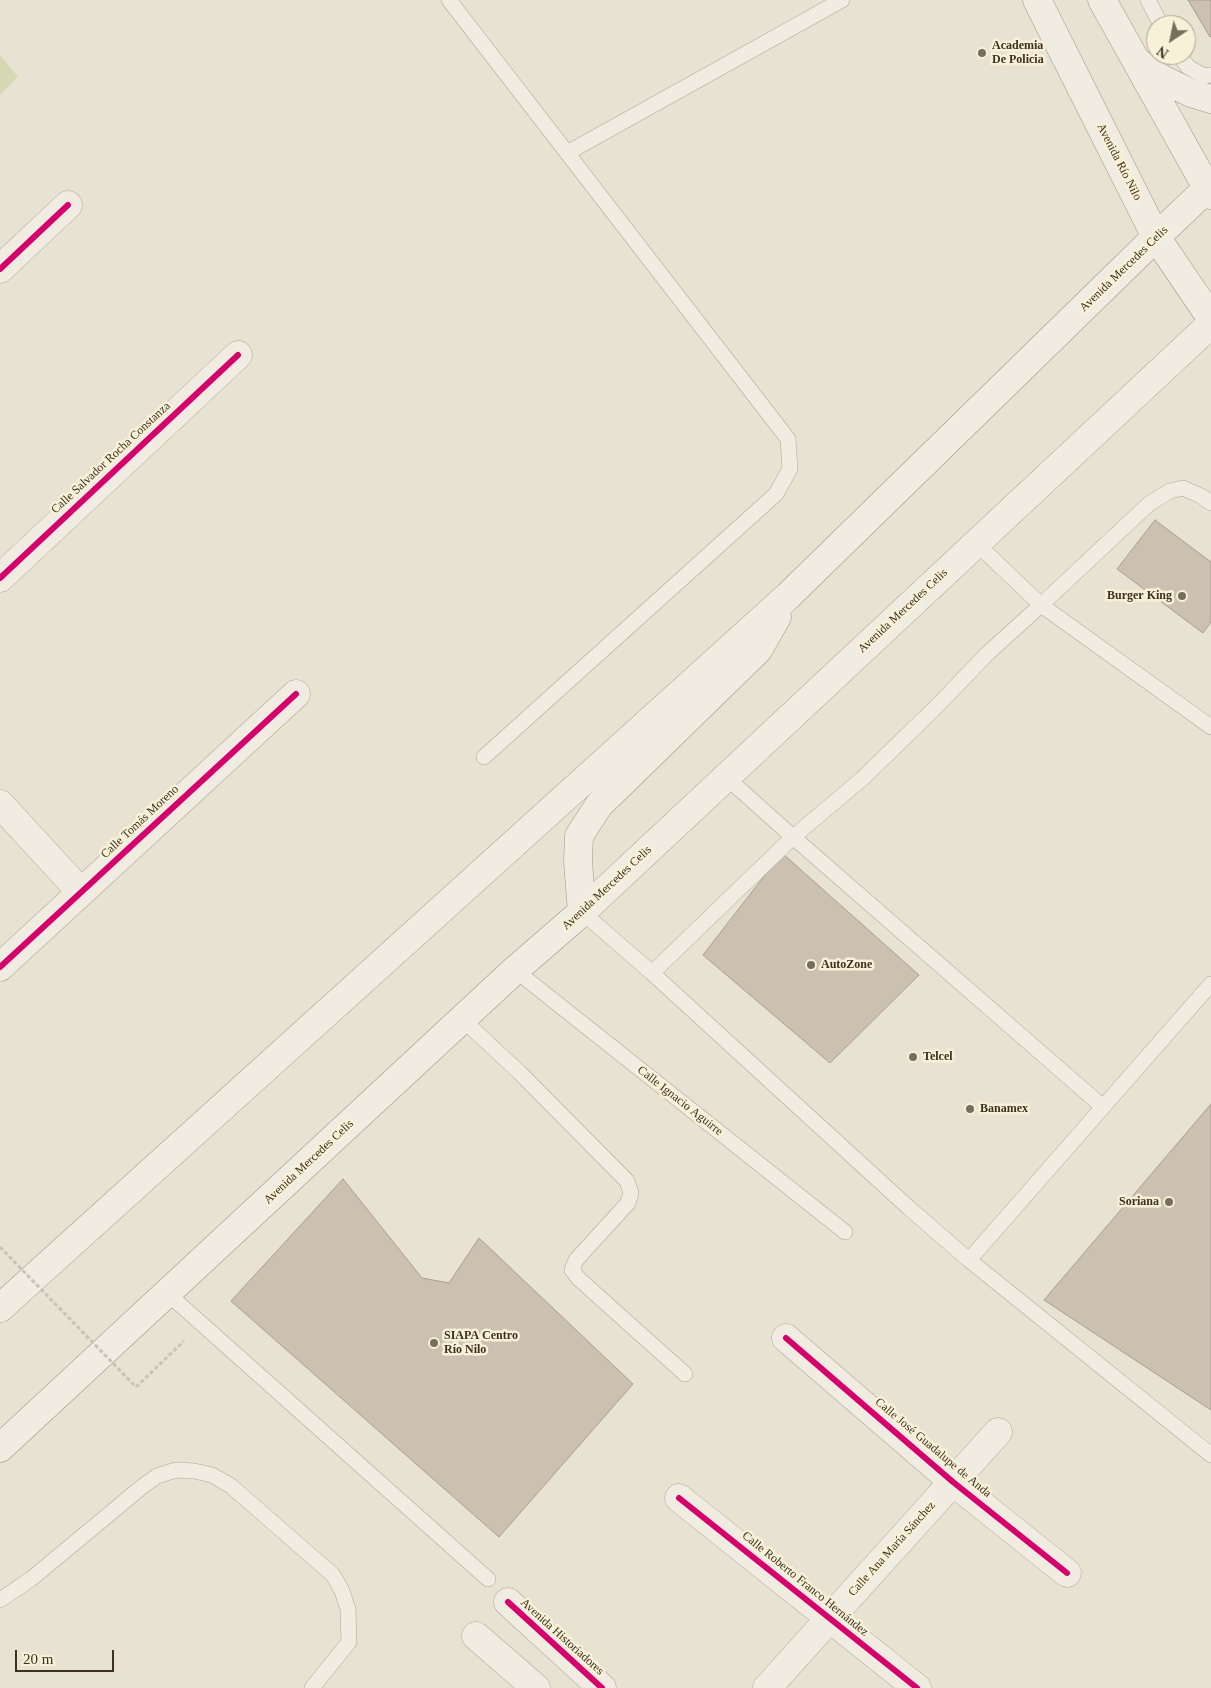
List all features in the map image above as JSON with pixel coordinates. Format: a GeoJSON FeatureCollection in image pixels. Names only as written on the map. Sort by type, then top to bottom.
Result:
{"type":"FeatureCollection","features":[{"type":"Feature","properties":{"kind":"main road","name":"Avenida Río Nilo"},"geometry":{"type":"LineString","coordinates":[[1037,0],[1156,237],[1211,318]]}},
{"type":"Feature","properties":{"kind":"main road"},"geometry":{"type":"LineString","coordinates":[[1102,0],[1210,190]]}},
{"type":"Feature","properties":{"kind":"main road"},"geometry":{"type":"LineString","coordinates":[[1136,61],[1162,78],[1191,93],[1211,99]]}},
{"type":"Feature","properties":{"kind":"main road","name":"Avenida Mercedes Celis"},"geometry":{"type":"LineString","coordinates":[[0,1308],[788,596],[1156,237],[1210,190]]}},
{"type":"Feature","properties":{"kind":"main road"},"geometry":{"type":"LineString","coordinates":[[0,269],[68,205]]}},
{"type":"Feature","properties":{"kind":"main road","name":"Avenida Mercedes Celis"},"geometry":{"type":"LineString","coordinates":[[0,1448],[515,970],[582,912],[1211,324]]}},
{"type":"Feature","properties":{"kind":"main road","name":"Calle Salvador Rocha Constanza"},"geometry":{"type":"LineString","coordinates":[[0,578],[238,355]]}},
{"type":"Feature","properties":{"kind":"main road"},"geometry":{"type":"LineString","coordinates":[[582,912],[578,862],[579,836],[599,805],[758,650],[788,596]]}},
{"type":"Feature","properties":{"kind":"main road","name":"Calle Tomás Moreno"},"geometry":{"type":"LineString","coordinates":[[0,967],[296,694]]}},
{"type":"Feature","properties":{"kind":"main road"},"geometry":{"type":"LineString","coordinates":[[0,804],[81,892]]}},
{"type":"Feature","properties":{"kind":"main road","name":"Calle José Guadalupe de Anda"},"geometry":{"type":"LineString","coordinates":[[786,1338],[953,1482],[1067,1573]]}},
{"type":"Feature","properties":{"kind":"main road","name":"Calle Ana María Sánchez"},"geometry":{"type":"LineString","coordinates":[[767,1688],[998,1432]]}},
{"type":"Feature","properties":{"kind":"main road","name":"Calle Roberto Franco Hernández"},"geometry":{"type":"LineString","coordinates":[[679,1498],[917,1688]]}},
{"type":"Feature","properties":{"kind":"main road","name":"Avenida Historiadores"},"geometry":{"type":"LineString","coordinates":[[508,1602],[602,1688]]}},
{"type":"Feature","properties":{"kind":"main road"},"geometry":{"type":"LineString","coordinates":[[476,1636],[536,1688]]}},
{"type":"Feature","properties":{"kind":"lane"},"geometry":{"type":"LineString","coordinates":[[449,0],[788,439],[790,468],[776,494],[484,757]]}},
{"type":"Feature","properties":{"kind":"lane"},"geometry":{"type":"LineString","coordinates":[[567,153],[842,0]]}},
{"type":"Feature","properties":{"kind":"lane"},"geometry":{"type":"LineString","coordinates":[[1148,0],[1156,15]]}},
{"type":"Feature","properties":{"kind":"lane"},"geometry":{"type":"LineString","coordinates":[[1186,65],[1204,76],[1211,75]]}},
{"type":"Feature","properties":{"kind":"lane"},"geometry":{"type":"LineString","coordinates":[[652,973],[793,837],[863,778],[937,706],[986,654],[1150,503],[1170,491],[1183,488],[1211,503]]}},
{"type":"Feature","properties":{"kind":"lane"},"geometry":{"type":"LineString","coordinates":[[976,543],[1041,605],[1211,727]]}},
{"type":"Feature","properties":{"kind":"lane"},"geometry":{"type":"LineString","coordinates":[[726,777],[1103,1107]]}},
{"type":"Feature","properties":{"kind":"lane"},"geometry":{"type":"LineString","coordinates":[[582,912],[969,1260],[1211,1456]]}},
{"type":"Feature","properties":{"kind":"lane","name":"Calle Ignacio Aguirre"},"geometry":{"type":"LineString","coordinates":[[515,970],[845,1232]]}},
{"type":"Feature","properties":{"kind":"lane"},"geometry":{"type":"LineString","coordinates":[[969,1260],[1211,984]]}},
{"type":"Feature","properties":{"kind":"lane"},"geometry":{"type":"LineString","coordinates":[[462,1019],[520,1073],[627,1181],[631,1193],[628,1203],[576,1260],[572,1270],[579,1279],[684,1374]]}},
{"type":"Feature","properties":{"kind":"lane"},"geometry":{"type":"LineString","coordinates":[[167,1293],[488,1579]]}},
{"type":"Feature","properties":{"kind":"lane"},"geometry":{"type":"LineString","coordinates":[[0,1600],[31,1579],[142,1486],[158,1476],[176,1470],[194,1470],[212,1475],[231,1486],[333,1575],[342,1591],[348,1608],[349,1642],[312,1688]]}},
{"type":"Feature","properties":{"kind":"path"},"geometry":{"type":"LineString","coordinates":[[0,1247],[136,1387],[169,1356]]}},
{"type":"Feature","properties":{"kind":"green space"},"geometry":{"type":"Polygon","coordinates":[[[0,55],[18,77],[0,95],[0,55]]]}},
{"type":"Feature","properties":{"kind":"building"},"geometry":{"type":"Polygon","coordinates":[[[1188,0],[1211,0],[1210,37],[1188,0]]]}},
{"type":"Feature","properties":{"kind":"building","name":"Burger King"},"geometry":{"type":"Polygon","coordinates":[[[1155,520],[1211,562],[1211,622],[1203,633],[1117,569],[1155,520]]]}},
{"type":"Feature","properties":{"kind":"building","name":"AutoZone"},"geometry":{"type":"Polygon","coordinates":[[[782,853],[919,975],[830,1063],[703,955],[782,853]]]}},
{"type":"Feature","properties":{"kind":"building","name":"Soriana"},"geometry":{"type":"Polygon","coordinates":[[[1211,1104],[1211,1410],[1044,1300],[1211,1104]]]}},
{"type":"Feature","properties":{"kind":"building","name":"SIAPA Centro Río Nilo"},"geometry":{"type":"Polygon","coordinates":[[[343,1179],[422,1278],[449,1283],[479,1238],[633,1384],[499,1537],[231,1301],[343,1179]]]}},
{"type":"Feature","properties":{"kind":"cycle path"},"geometry":{"type":"LineString","coordinates":[[0,269],[68,205]]}},
{"type":"Feature","properties":{"kind":"cycle path"},"geometry":{"type":"LineString","coordinates":[[0,578],[238,355]]}},
{"type":"Feature","properties":{"kind":"cycle path"},"geometry":{"type":"LineString","coordinates":[[0,967],[296,694]]}},
{"type":"Feature","properties":{"kind":"cycle path"},"geometry":{"type":"LineString","coordinates":[[786,1338],[953,1482],[1067,1573]]}},
{"type":"Feature","properties":{"kind":"cycle path"},"geometry":{"type":"LineString","coordinates":[[679,1498],[917,1688]]}},
{"type":"Feature","properties":{"kind":"cycle path"},"geometry":{"type":"LineString","coordinates":[[508,1602],[602,1688]]}},
{"type":"Feature","properties":{"kind":"place","name":"Academia De Policia"},"geometry":{"type":"Point","coordinates":[982,53]}},
{"type":"Feature","properties":{"kind":"place","name":"Burger King"},"geometry":{"type":"Point","coordinates":[1182,596]}},
{"type":"Feature","properties":{"kind":"place","name":"AutoZone"},"geometry":{"type":"Point","coordinates":[811,965]}},
{"type":"Feature","properties":{"kind":"place","name":"Telcel"},"geometry":{"type":"Point","coordinates":[913,1057]}},
{"type":"Feature","properties":{"kind":"place","name":"Banamex"},"geometry":{"type":"Point","coordinates":[970,1109]}},
{"type":"Feature","properties":{"kind":"place","name":"Soriana"},"geometry":{"type":"Point","coordinates":[1169,1202]}},
{"type":"Feature","properties":{"kind":"place","name":"SIAPA Centro Río Nilo"},"geometry":{"type":"Point","coordinates":[434,1343]}}]}
